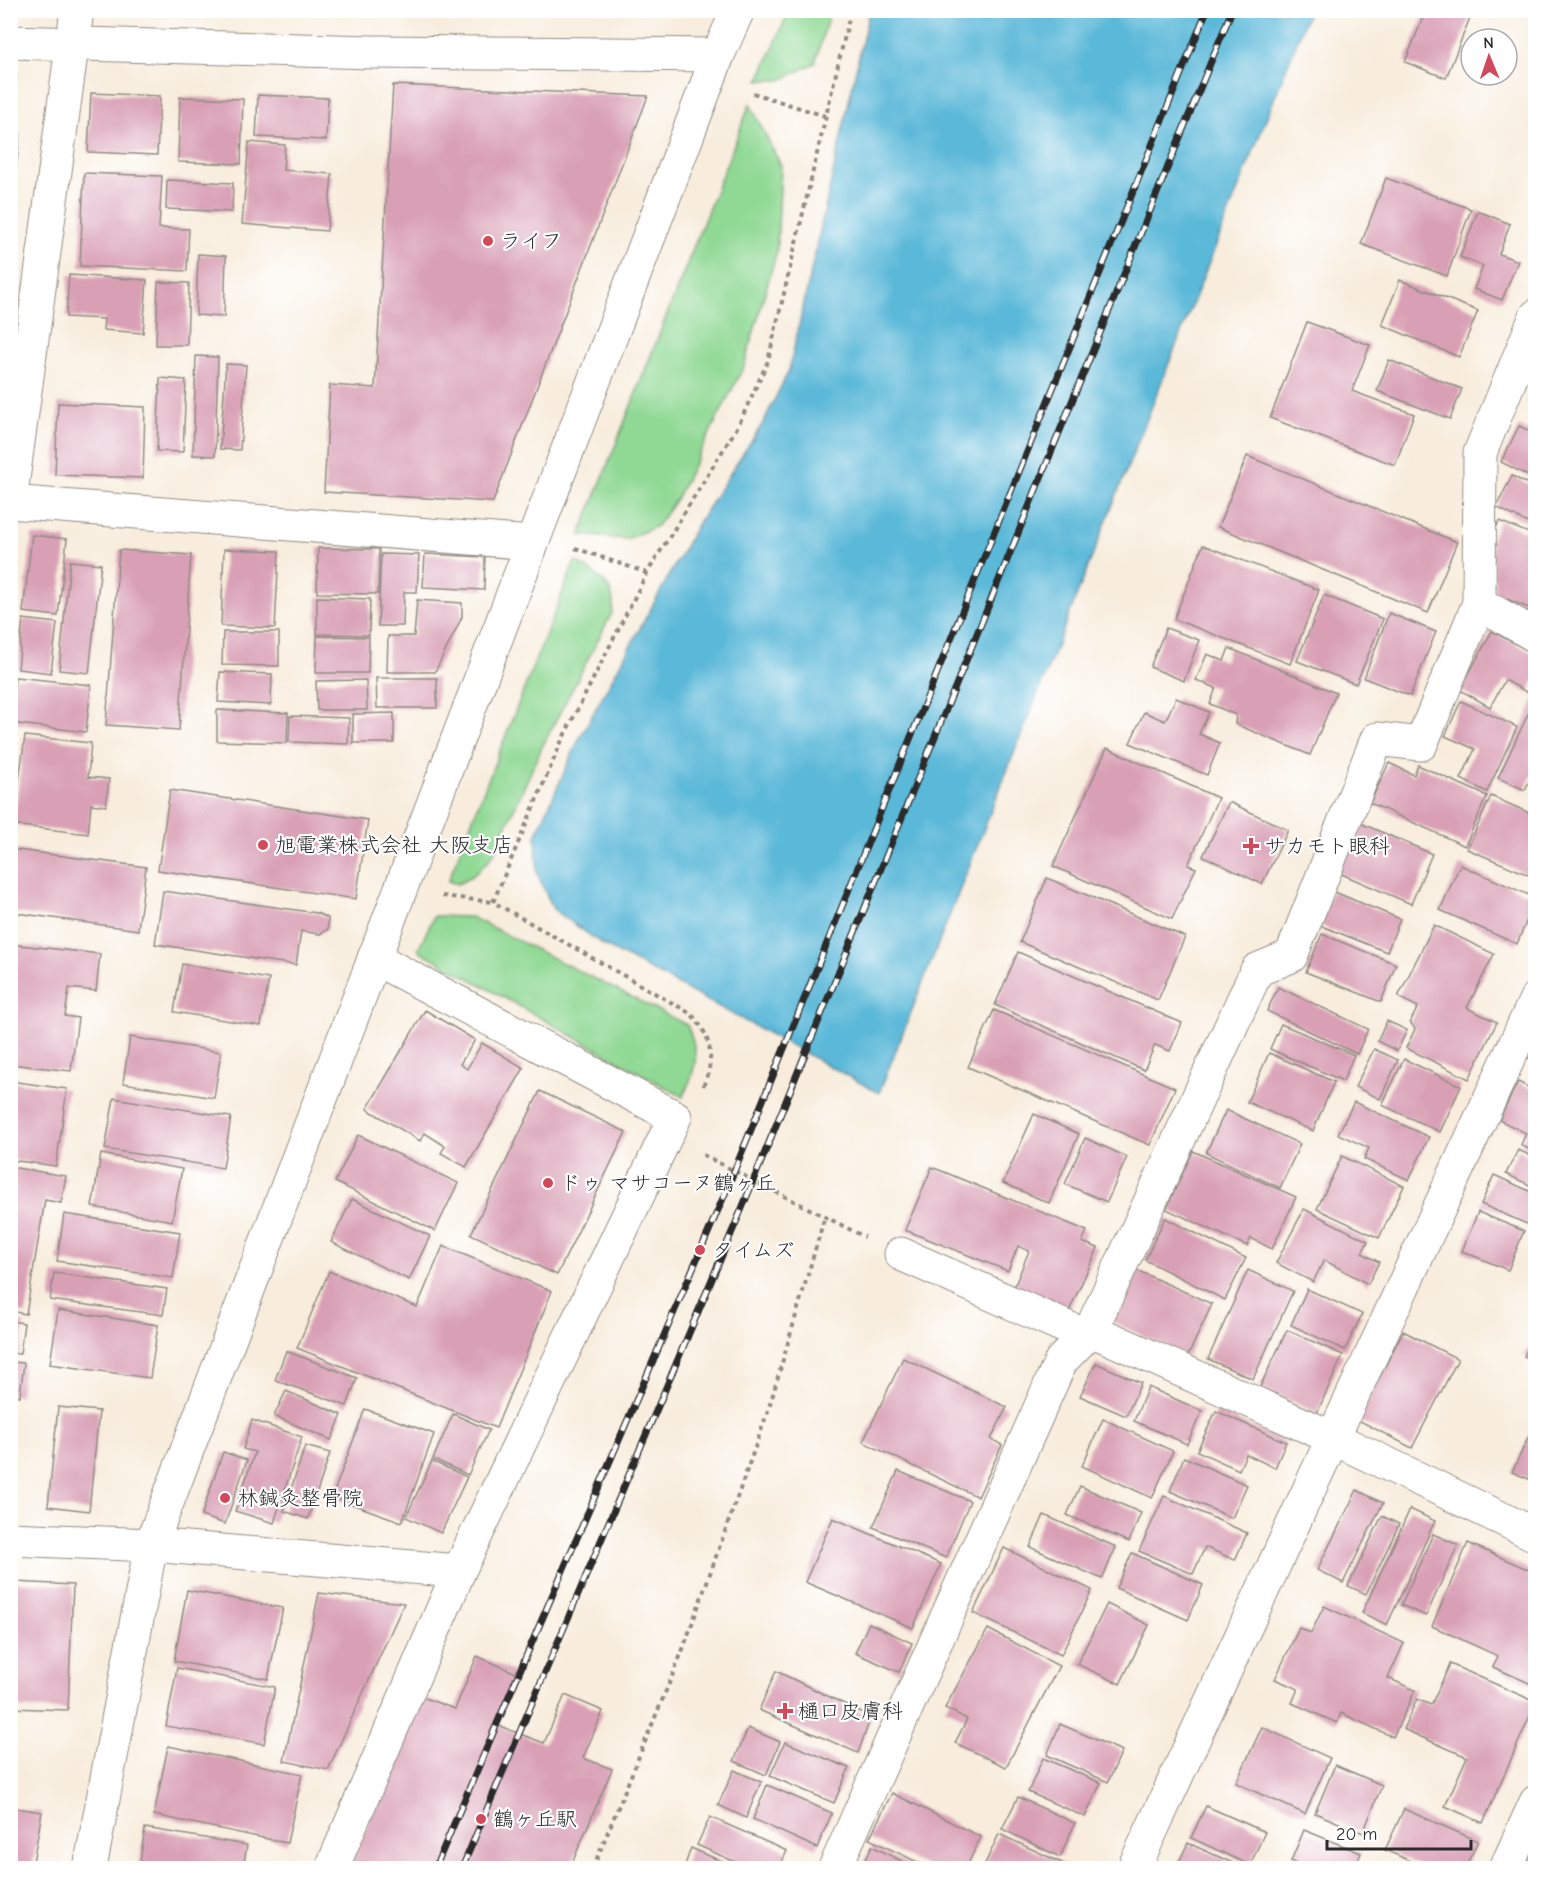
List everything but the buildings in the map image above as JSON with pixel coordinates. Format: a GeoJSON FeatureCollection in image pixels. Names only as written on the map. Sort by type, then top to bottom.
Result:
{"type":"FeatureCollection","features":[{"type":"Feature","properties":{"kind":"street"},"geometry":{"type":"LineString","coordinates":[[78,10],[10,502],[532,543]]}},
{"type":"Feature","properties":{"kind":"street"},"geometry":{"type":"LineString","coordinates":[[90,1869],[151,1545],[718,56],[738,10]]}},
{"type":"Feature","properties":{"kind":"street"},"geometry":{"type":"LineString","coordinates":[[10,42],[372,52],[718,56]]}},
{"type":"Feature","properties":{"kind":"street"},"geometry":{"type":"LineString","coordinates":[[834,1869],[1061,1361],[1088,1333],[1257,970],[1291,956],[1377,739],[1421,744],[1479,603],[1480,453],[1536,316]]}},
{"type":"Feature","properties":{"kind":"street"},"geometry":{"type":"LineString","coordinates":[[1479,603],[1536,636]]}},
{"type":"Feature","properties":{"kind":"street"},"geometry":{"type":"LineString","coordinates":[[332,1869],[459,1571],[671,1127],[374,958]]}},
{"type":"Feature","properties":{"kind":"street"},"geometry":{"type":"LineString","coordinates":[[1134,1869],[1536,999]]}},
{"type":"Feature","properties":{"kind":"street"},"geometry":{"type":"LineString","coordinates":[[901,1254],[1332,1438],[1536,1535]]}},
{"type":"Feature","properties":{"kind":"street"},"geometry":{"type":"LineString","coordinates":[[10,1539],[151,1545],[459,1571]]}},
{"type":"Feature","properties":{"kind":"street"},"geometry":{"type":"LineString","coordinates":[[1506,1869],[1536,1802]]}},
{"type":"Feature","properties":{"kind":"path"},"geometry":{"type":"LineString","coordinates":[[493,902],[562,740],[647,573],[738,426],[768,361],[851,10]]}},
{"type":"Feature","properties":{"kind":"path"},"geometry":{"type":"LineString","coordinates":[[753,93],[825,116]]}},
{"type":"Feature","properties":{"kind":"path"},"geometry":{"type":"LineString","coordinates":[[575,548],[647,573]]}},
{"type":"Feature","properties":{"kind":"path"},"geometry":{"type":"LineString","coordinates":[[435,896],[493,902],[690,1013],[705,1028],[709,1044],[709,1075],[696,1102],[671,1127],[825,1216],[901,1254]]}},
{"type":"Feature","properties":{"kind":"path"},"geometry":{"type":"LineString","coordinates":[[593,1869],[682,1652],[768,1411],[825,1216]]}},
{"type":"Feature","properties":{"kind":"green space"},"geometry":{"type":"Polygon","coordinates":[[[789,11],[830,11],[815,63],[781,80],[759,80],[789,11]]]}},
{"type":"Feature","properties":{"kind":"green space"},"geometry":{"type":"Polygon","coordinates":[[[750,104],[781,166],[777,251],[744,366],[676,499],[657,526],[627,539],[580,535],[750,104]]]}},
{"type":"Feature","properties":{"kind":"green space"},"geometry":{"type":"Polygon","coordinates":[[[575,561],[598,576],[609,588],[613,603],[612,613],[543,745],[494,853],[468,879],[457,884],[448,881],[575,561]]]}},
{"type":"Feature","properties":{"kind":"green space"},"geometry":{"type":"Polygon","coordinates":[[[434,916],[471,917],[687,1025],[694,1046],[695,1062],[683,1097],[418,950],[434,916]]]}},
{"type":"Feature","properties":{"kind":"water"},"geometry":{"type":"Polygon","coordinates":[[[869,11],[1309,11],[879,1093],[602,944],[553,909],[537,873],[536,835],[579,739],[698,523],[763,423],[789,370],[869,11]]]}},
{"type":"Feature","properties":{"kind":"railway"},"geometry":{"type":"LineString","coordinates":[[435,1868],[724,1196],[1207,10]]}},
{"type":"Feature","properties":{"kind":"railway"},"geometry":{"type":"LineString","coordinates":[[462,1868],[743,1206],[1232,10]]}},
{"type":"Feature","properties":{"kind":"place","name":"ライフ"},"geometry":{"type":"Point","coordinates":[488,241]}},
{"type":"Feature","properties":{"kind":"place","name":"旭電業株式会社 大阪支店"},"geometry":{"type":"Point","coordinates":[263,845]}},
{"type":"Feature","properties":{"kind":"place","name":"サカモト眼科"},"geometry":{"type":"Point","coordinates":[1251,846]}},
{"type":"Feature","properties":{"kind":"place","name":"ドゥ マサコーヌ鶴ヶ丘"},"geometry":{"type":"Point","coordinates":[548,1183]}},
{"type":"Feature","properties":{"kind":"place","name":"タイムズ"},"geometry":{"type":"Point","coordinates":[700,1250]}},
{"type":"Feature","properties":{"kind":"place","name":"林鍼灸整骨院"},"geometry":{"type":"Point","coordinates":[225,1498]}},
{"type":"Feature","properties":{"kind":"place","name":"樋口皮膚科"},"geometry":{"type":"Point","coordinates":[785,1711]}},
{"type":"Feature","properties":{"kind":"place","name":"鶴ヶ丘駅"},"geometry":{"type":"Point","coordinates":[481,1819]}}]}
